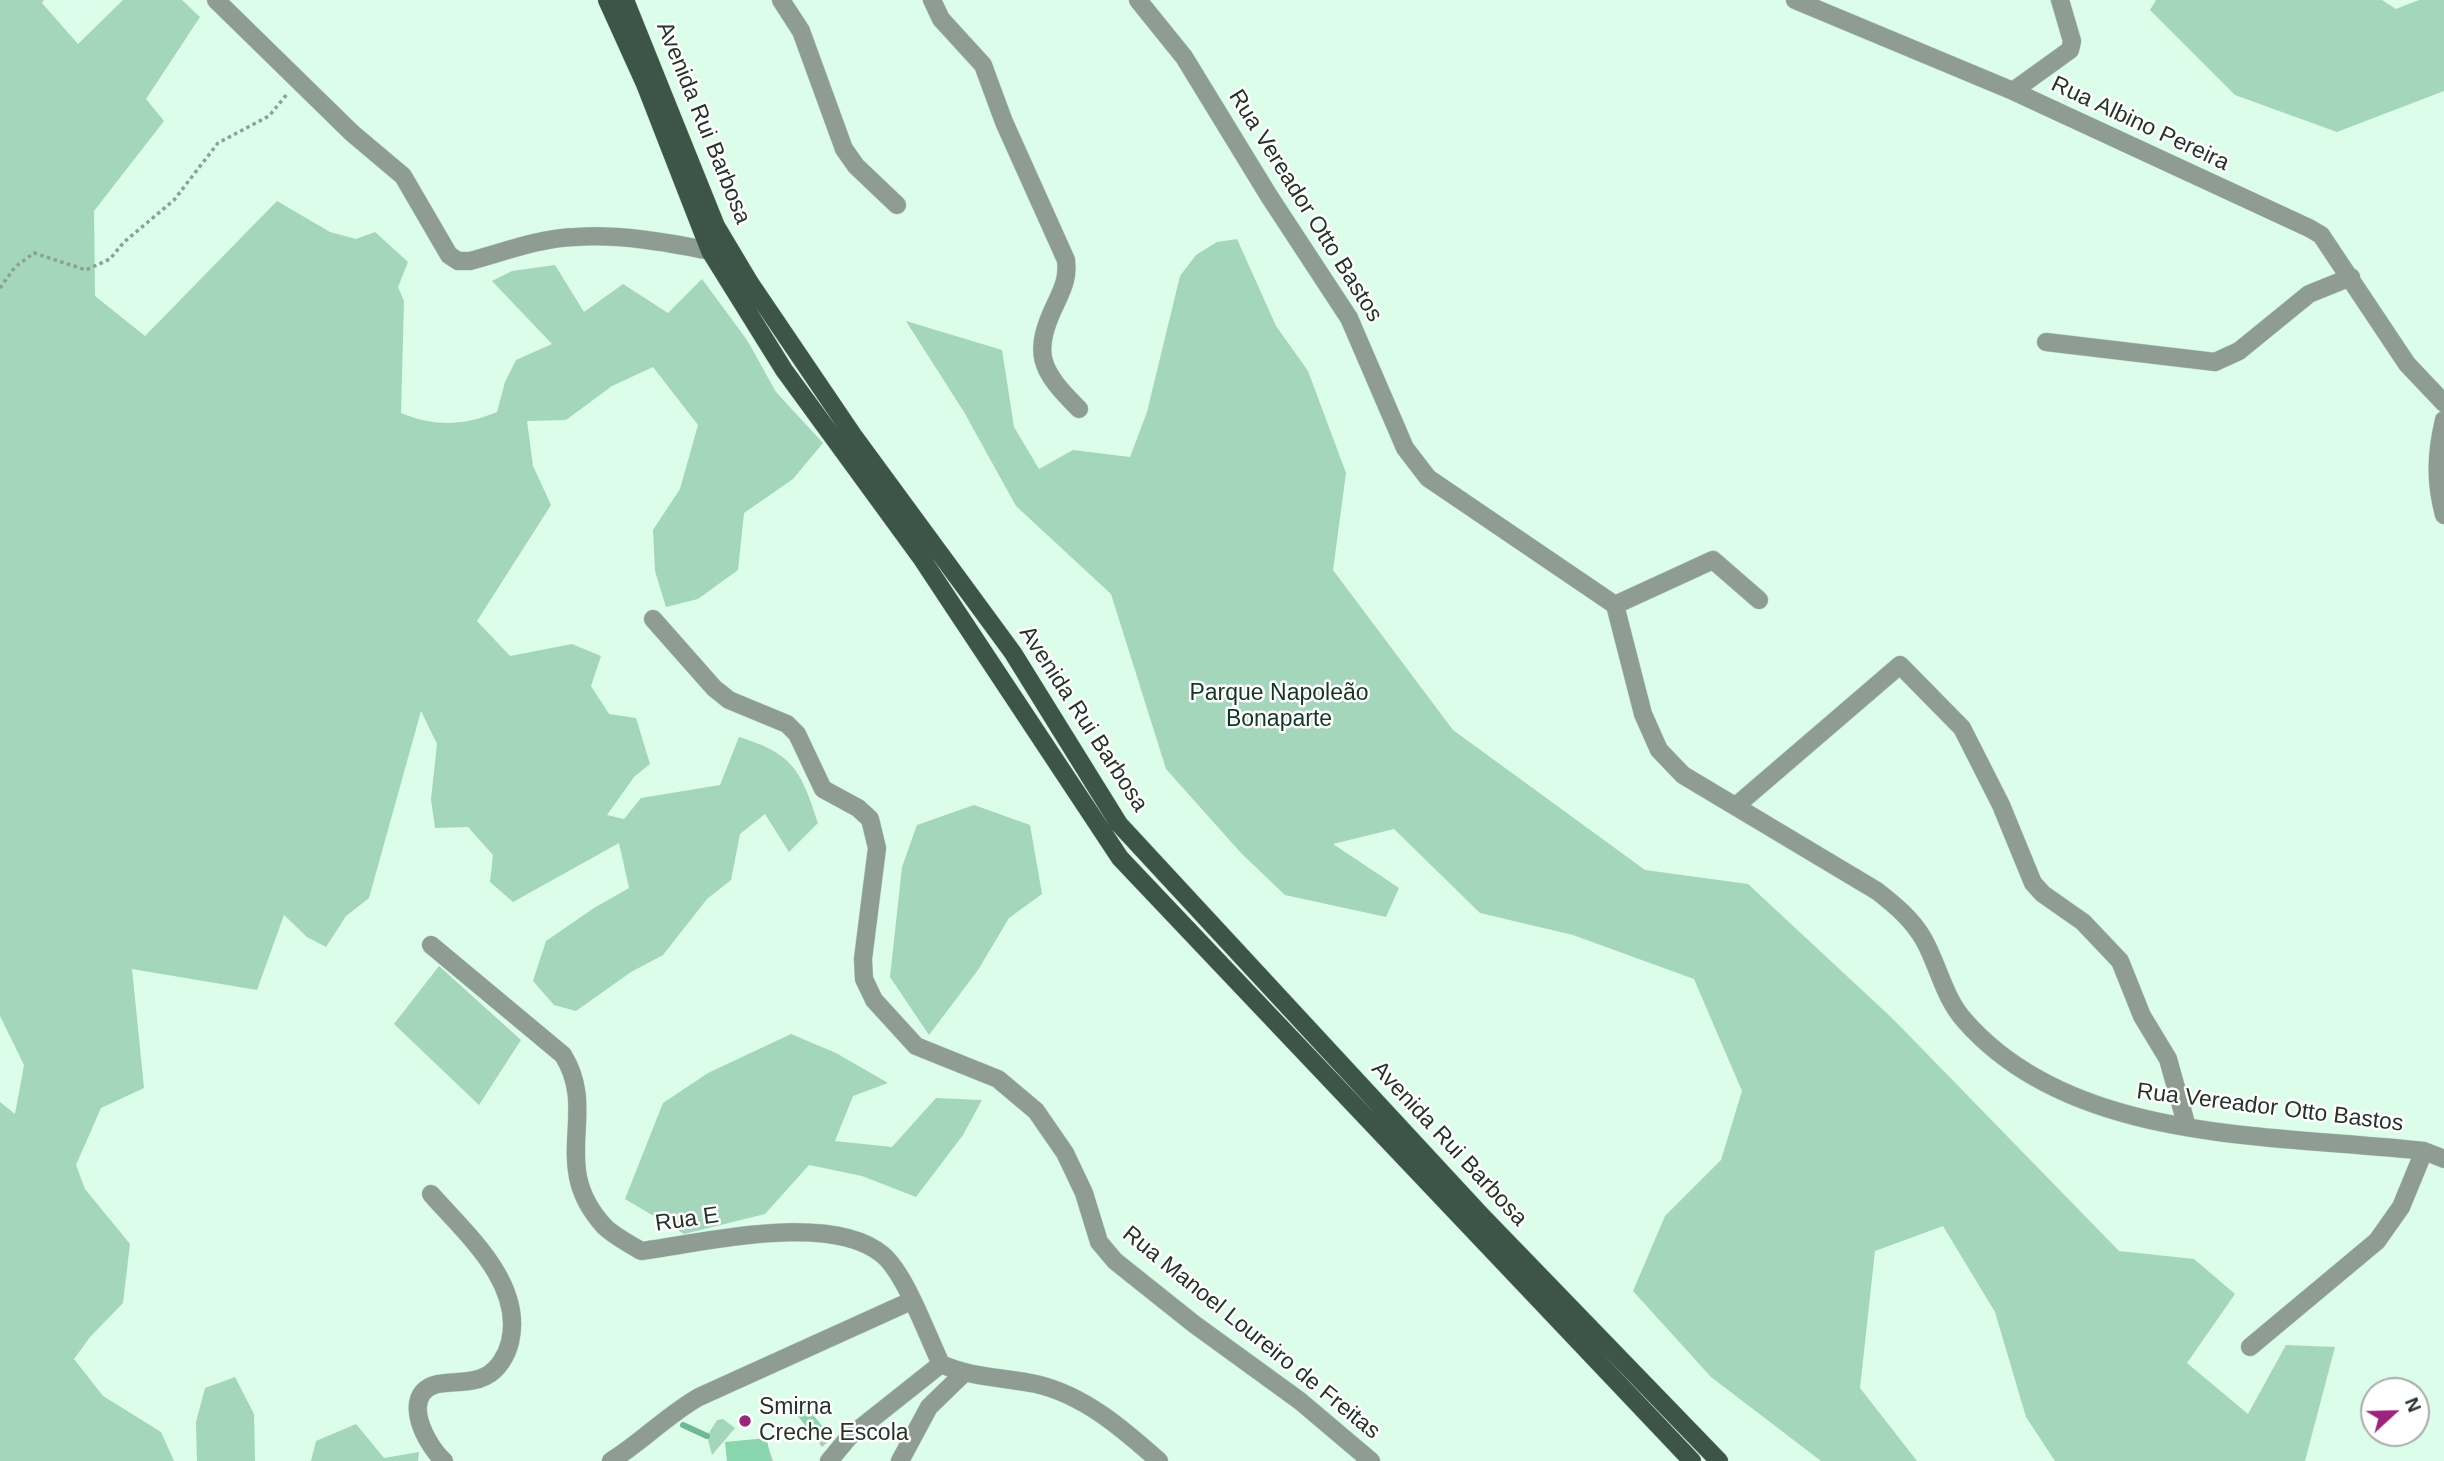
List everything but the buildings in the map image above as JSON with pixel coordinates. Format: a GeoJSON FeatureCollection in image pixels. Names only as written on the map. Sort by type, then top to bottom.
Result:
{"type":"FeatureCollection","features":[{"type":"Feature","properties":{"kind":"main road","name":"Avenida Rui Barbosa"},"geometry":{"type":"LineString","coordinates":[[607,0],[645,83],[710,251],[784,370],[922,559],[1120,858],[1692,1461]]}},
{"type":"Feature","properties":{"kind":"main road","name":"Avenida Rui Barbosa"},"geometry":{"type":"LineString","coordinates":[[625,0],[716,226],[750,282],[853,435],[1013,653],[1119,824],[1589,1330],[1718,1461]]}},
{"type":"Feature","properties":{"kind":"street"},"geometry":{"type":"LineString","coordinates":[[216,0],[352,133],[404,176],[449,255],[458,261],[470,261],[544,241],[576,236],[662,242],[710,251]]}},
{"type":"Feature","properties":{"kind":"street"},"geometry":{"type":"LineString","coordinates":[[781,0],[801,31],[844,149],[856,166],[897,205]]}},
{"type":"Feature","properties":{"kind":"street"},"geometry":{"type":"LineString","coordinates":[[932,0],[941,19],[983,65],[1004,122],[1066,260],[1068,274],[1045,326],[1042,345],[1045,370],[1050,380],[1079,410]]}},
{"type":"Feature","properties":{"kind":"street","name":"Rua Vereador Otto Bastos"},"geometry":{"type":"LineString","coordinates":[[1138,0],[1184,57],[1269,196],[1349,318],[1405,448],[1428,478],[1615,605],[1643,714],[1659,750],[1683,775],[1877,891],[1901,910],[1924,940],[1948,997],[1964,1021],[2007,1060],[2052,1088],[2126,1116],[2187,1128],[2424,1152],[2444,1158]]}},
{"type":"Feature","properties":{"kind":"street","name":"Rua Albino Pereira"},"geometry":{"type":"LineString","coordinates":[[1796,0],[2013,92],[2321,235],[2407,364],[2444,403]]}},
{"type":"Feature","properties":{"kind":"street"},"geometry":{"type":"LineString","coordinates":[[2013,92],[2070,50],[2070,33],[2060,0]]}},
{"type":"Feature","properties":{"kind":"street"},"geometry":{"type":"LineString","coordinates":[[2046,342],[2215,362],[2239,351],[2322,286],[2351,277]]}},
{"type":"Feature","properties":{"kind":"street"},"geometry":{"type":"LineString","coordinates":[[2444,420],[2437,452],[2437,487],[2444,515]]}},
{"type":"Feature","properties":{"kind":"street"},"geometry":{"type":"LineString","coordinates":[[1615,605],[1713,560],[1759,600]]}},
{"type":"Feature","properties":{"kind":"street","name":"Rua Manoel Loureiro de Freitas"},"geometry":{"type":"LineString","coordinates":[[653,619],[714,688],[729,700],[787,724],[797,734],[823,789],[858,808],[870,819],[877,848],[863,959],[864,979],[874,1000],[916,1046],[998,1079],[1036,1111],[1065,1153],[1084,1193],[1099,1242],[1115,1261],[1194,1324],[1300,1401],[1371,1461]]}},
{"type":"Feature","properties":{"kind":"street"},"geometry":{"type":"LineString","coordinates":[[1737,805],[1900,665],[1962,728],[2001,805],[2033,883],[2043,894],[2083,922],[2120,961],[2142,1016],[2168,1059],[2187,1128]]}},
{"type":"Feature","properties":{"kind":"street","name":"Rua E"},"geometry":{"type":"LineString","coordinates":[[431,945],[563,1055],[576,1075],[578,1099],[574,1163],[585,1200],[606,1228],[641,1251],[774,1232],[820,1233],[853,1240],[883,1255],[904,1282],[941,1364]]}},
{"type":"Feature","properties":{"kind":"street"},"geometry":{"type":"LineString","coordinates":[[2250,1347],[2376,1241],[2401,1207],[2424,1152]]}},
{"type":"Feature","properties":{"kind":"street"},"geometry":{"type":"LineString","coordinates":[[431,1194],[492,1264],[510,1304],[513,1329],[509,1350],[498,1366],[486,1376],[462,1383],[434,1385],[423,1392],[418,1401],[424,1430],[433,1451],[443,1461]]}},
{"type":"Feature","properties":{"kind":"street"},"geometry":{"type":"LineString","coordinates":[[611,1461],[635,1447],[678,1409],[699,1397],[911,1301]]}},
{"type":"Feature","properties":{"kind":"street"},"geometry":{"type":"LineString","coordinates":[[829,1461],[849,1437],[941,1364],[963,1374],[1037,1384],[1076,1399],[1122,1428],[1159,1461]]}},
{"type":"Feature","properties":{"kind":"street"},"geometry":{"type":"LineString","coordinates":[[900,1461],[929,1407],[963,1374]]}},
{"type":"Feature","properties":{"kind":"path"},"geometry":{"type":"LineString","coordinates":[[0,288],[15,267],[34,253],[86,270],[110,259],[174,200],[218,143],[269,116],[292,90]]}},
{"type":"Feature","properties":{"kind":"green space"},"geometry":{"type":"Polygon","coordinates":[[[0,0],[44,0],[42,3],[78,44],[123,0],[182,0],[200,17],[146,99],[164,121],[94,211],[95,296],[145,336],[277,201],[330,232],[356,239],[375,232],[408,262],[398,287],[404,301],[401,413],[426,421],[449,423],[472,420],[497,412],[505,382],[516,360],[552,344],[492,281],[512,271],[555,265],[584,312],[623,284],[668,313],[702,279],[747,340],[776,392],[823,443],[793,479],[744,513],[738,570],[698,599],[666,607],[655,571],[653,530],[680,489],[698,425],[653,367],[612,386],[566,420],[527,421],[533,466],[551,505],[477,621],[510,656],[572,644],[601,656],[591,686],[609,714],[636,718],[650,764],[634,777],[607,815],[624,819],[641,798],[720,785],[739,737],[772,750],[793,767],[806,790],[818,823],[789,852],[765,814],[740,834],[731,880],[707,899],[663,955],[631,972],[576,1011],[554,1005],[533,981],[546,941],[629,888],[619,843],[513,902],[490,882],[493,855],[468,827],[435,828],[431,799],[437,744],[421,711],[369,898],[346,916],[326,947],[307,937],[284,915],[257,990],[132,969],[144,1088],[101,1108],[76,1165],[85,1189],[130,1244],[123,1303],[90,1337],[74,1359],[103,1396],[161,1432],[174,1461],[0,1461],[0,1102],[15,1114],[24,1065],[0,1016],[0,0]]]}},
{"type":"Feature","properties":{"kind":"green space"},"geometry":{"type":"Polygon","coordinates":[[[2156,0],[2382,0],[2396,9],[2419,0],[2444,0],[2444,91],[2337,132],[2235,95],[2150,10],[2156,0]]]}},
{"type":"Feature","properties":{"kind":"green space","name":"Parque Napoleão Bonaparte"},"geometry":{"type":"Polygon","coordinates":[[[1237,239],[1276,326],[1308,371],[1346,473],[1333,570],[1453,730],[1645,870],[1748,884],[1893,1019],[2119,1251],[2194,1259],[2235,1294],[2187,1363],[2248,1414],[2286,1345],[2335,1347],[2305,1461],[2055,1461],[2026,1417],[1995,1312],[1943,1226],[1875,1251],[1860,1388],[1917,1461],[1821,1461],[1711,1377],[1633,1291],[1665,1216],[1721,1160],[1742,1091],[1694,979],[1573,935],[1480,913],[1394,829],[1333,844],[1399,888],[1386,917],[1285,895],[1241,853],[1166,769],[1111,594],[1016,506],[964,412],[906,321],[1002,350],[1014,427],[1039,469],[1073,450],[1130,457],[1147,412],[1180,276],[1196,255],[1217,242],[1237,239]]]}},
{"type":"Feature","properties":{"kind":"green space"},"geometry":{"type":"Polygon","coordinates":[[[974,805],[1030,825],[1042,894],[1009,918],[978,970],[929,1035],[890,977],[902,867],[917,825],[974,805]]]}},
{"type":"Feature","properties":{"kind":"green space"},"geometry":{"type":"Polygon","coordinates":[[[439,966],[521,1040],[479,1105],[394,1024],[439,966]]]}},
{"type":"Feature","properties":{"kind":"green space"},"geometry":{"type":"Polygon","coordinates":[[[791,1034],[836,1053],[888,1083],[853,1096],[835,1141],[892,1147],[936,1098],[982,1100],[963,1135],[916,1197],[862,1176],[809,1165],[765,1214],[684,1234],[625,1199],[663,1103],[708,1073],[791,1034]]]}},
{"type":"Feature","properties":{"kind":"green space"},"geometry":{"type":"Polygon","coordinates":[[[235,1377],[254,1414],[255,1461],[197,1461],[196,1422],[205,1388],[235,1377]]]}},
{"type":"Feature","properties":{"kind":"green space"},"geometry":{"type":"Polygon","coordinates":[[[723,1419],[735,1428],[712,1455],[707,1436],[717,1420],[723,1419]]]}},
{"type":"Feature","properties":{"kind":"green space"},"geometry":{"type":"Polygon","coordinates":[[[356,1424],[384,1458],[419,1452],[418,1461],[311,1461],[316,1441],[356,1424]]]}},
{"type":"Feature","properties":{"kind":"waterway"},"geometry":{"type":"LineString","coordinates":[[683,1425],[707,1436]]}},
{"type":"Feature","properties":{"kind":"place","name":"Smirna Creche Escola"},"geometry":{"type":"Point","coordinates":[745,1421]}}]}
